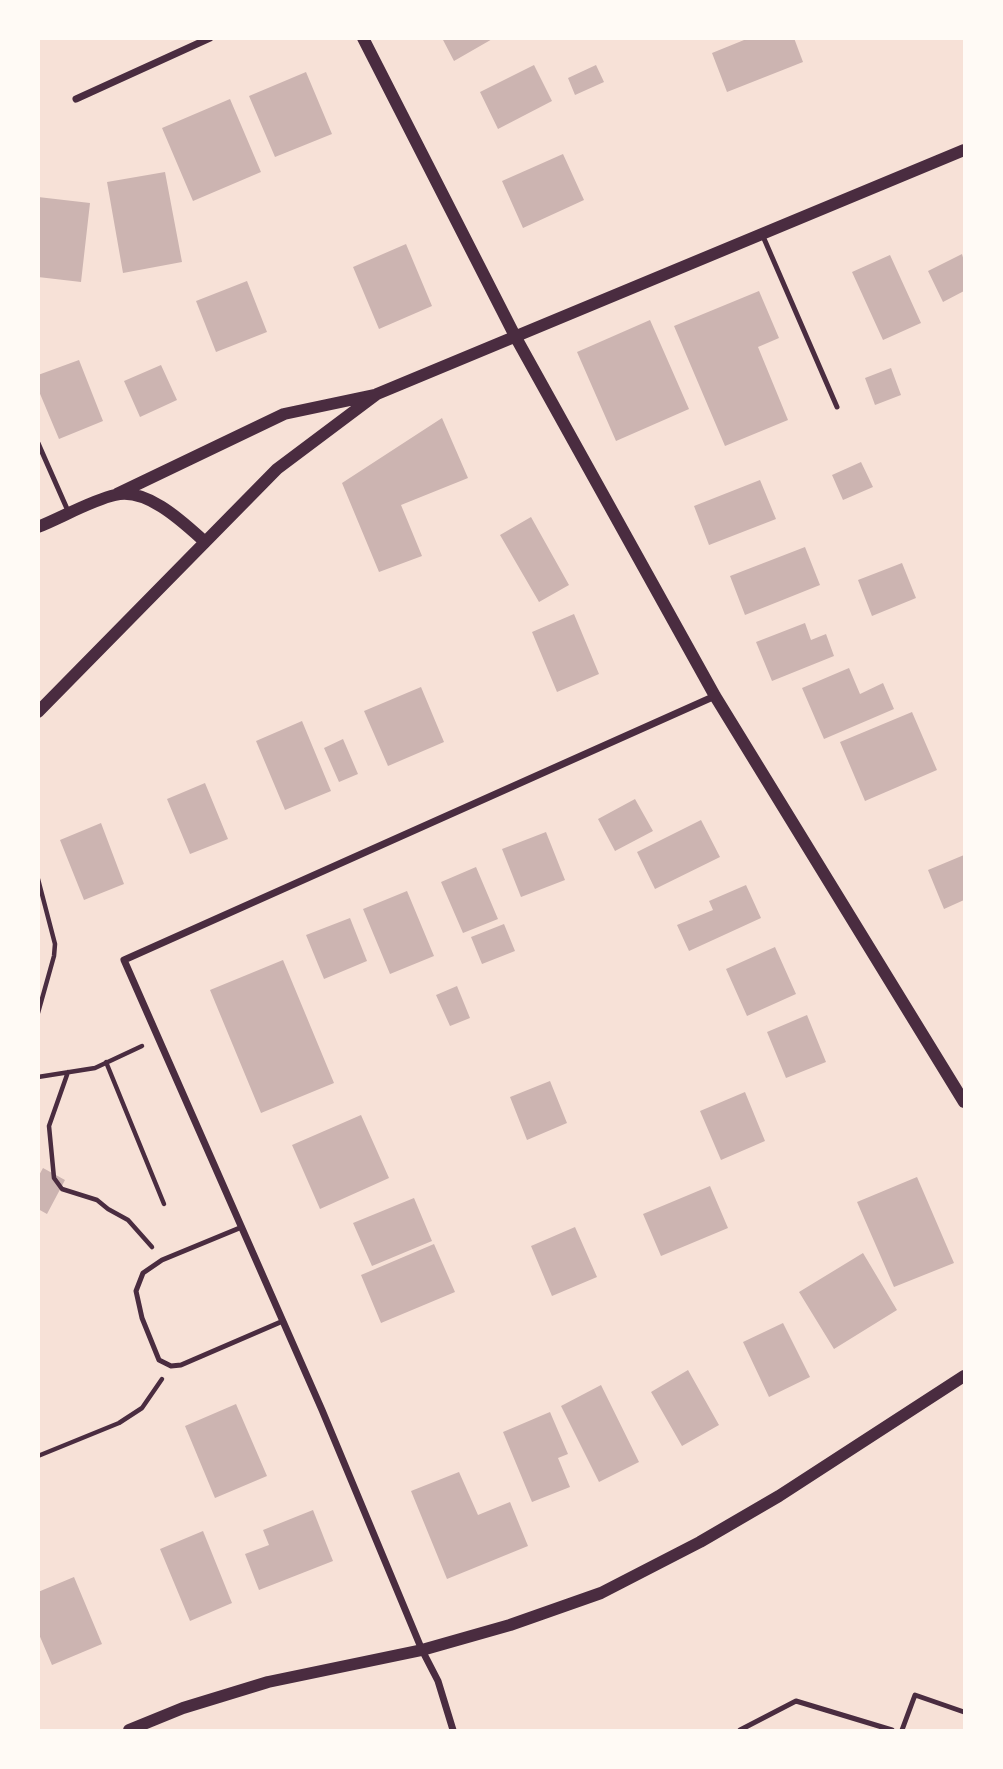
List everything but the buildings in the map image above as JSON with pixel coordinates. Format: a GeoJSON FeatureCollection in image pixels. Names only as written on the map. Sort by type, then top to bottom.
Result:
{"type":"FeatureCollection","features":[{"type":"Feature","properties":{"kind":"street"},"geometry":{"type":"LineString","coordinates":[[76,99],[210,38]]}},
{"type":"Feature","properties":{"kind":"street"},"geometry":{"type":"LineString","coordinates":[[363,38],[515,336],[715,696],[964,1102]]}},
{"type":"Feature","properties":{"kind":"street"},"geometry":{"type":"LineString","coordinates":[[38,527],[117,494],[284,414],[377,394],[964,150]]}},
{"type":"Feature","properties":{"kind":"street"},"geometry":{"type":"LineString","coordinates":[[38,712],[277,469],[377,394]]}},
{"type":"Feature","properties":{"kind":"street"},"geometry":{"type":"LineString","coordinates":[[117,494],[146,498],[174,514],[205,542]]}},
{"type":"Feature","properties":{"kind":"street"},"geometry":{"type":"LineString","coordinates":[[453,1731],[438,1681],[422,1650],[283,1321],[124,960],[715,696]]}},
{"type":"Feature","properties":{"kind":"street"},"geometry":{"type":"LineString","coordinates":[[129,1731],[183,1707],[268,1682],[422,1650],[510,1625],[601,1593],[700,1542],[779,1496],[964,1376]]}},
{"type":"Feature","properties":{"kind":"lane"},"geometry":{"type":"LineString","coordinates":[[762,234],[836,407]]}},
{"type":"Feature","properties":{"kind":"lane"},"geometry":{"type":"LineString","coordinates":[[38,443],[69,514]]}},
{"type":"Feature","properties":{"kind":"lane"},"geometry":{"type":"LineString","coordinates":[[242,1227],[162,1260],[143,1273],[136,1292],[142,1318],[159,1360],[171,1366],[181,1365],[283,1321]]}},
{"type":"Feature","properties":{"kind":"lane"},"geometry":{"type":"LineString","coordinates":[[902,1731],[915,1695],[964,1712]]}},
{"type":"Feature","properties":{"kind":"lane"},"geometry":{"type":"LineString","coordinates":[[740,1731],[796,1702],[892,1731]]}},
{"type":"Feature","properties":{"kind":"path"},"geometry":{"type":"LineString","coordinates":[[38,879],[55,944],[38,1013]]}},
{"type":"Feature","properties":{"kind":"path"},"geometry":{"type":"LineString","coordinates":[[38,1077],[95,1068],[158,1038]]}},
{"type":"Feature","properties":{"kind":"path"},"geometry":{"type":"LineString","coordinates":[[106,1062],[164,1204]]}},
{"type":"Feature","properties":{"kind":"path"},"geometry":{"type":"LineString","coordinates":[[68,1072],[49,1126],[54,1178],[62,1189],[97,1200],[128,1220],[162,1260]]}},
{"type":"Feature","properties":{"kind":"path"},"geometry":{"type":"LineString","coordinates":[[38,1456],[119,1423],[142,1408],[171,1366]]}}]}
